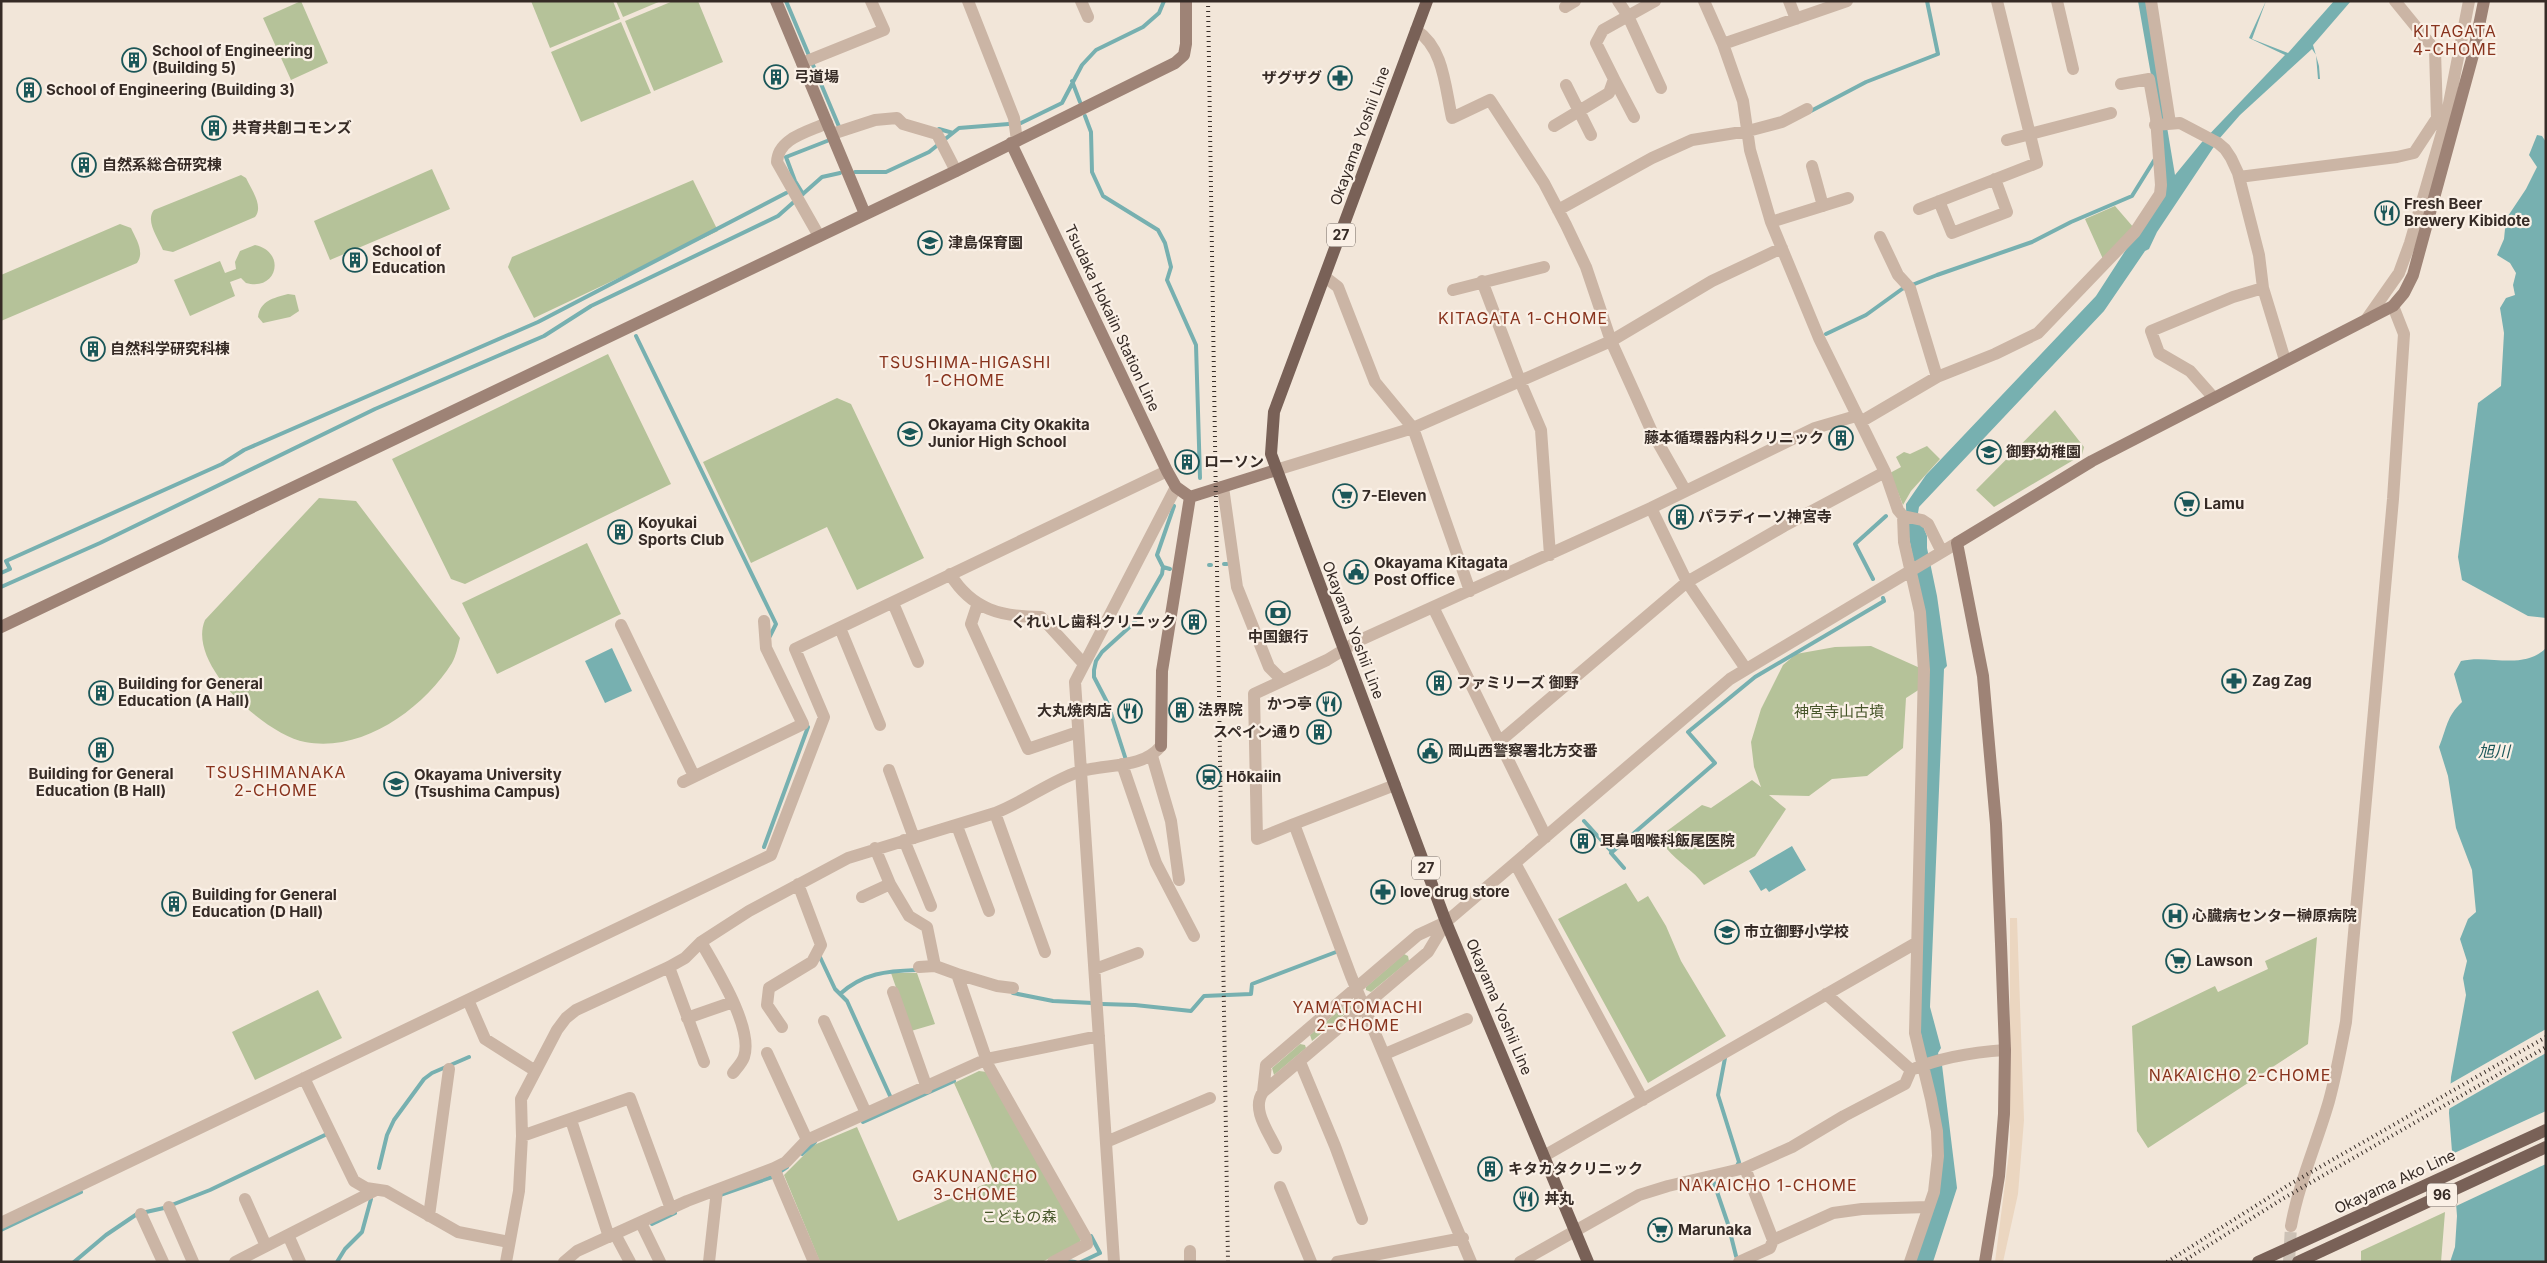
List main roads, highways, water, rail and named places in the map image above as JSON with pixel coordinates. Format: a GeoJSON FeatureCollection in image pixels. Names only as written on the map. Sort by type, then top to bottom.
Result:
{"type":"FeatureCollection","features":[{"type":"Feature","properties":{"kind":"main road","name":"Okayama Yoshii Line"},"geometry":{"type":"LineString","coordinates":[[1427,1],[1274,412],[1271,454],[1446,922],[1588,1262]]}},
{"type":"Feature","properties":{"kind":"main road","name":"Okayama Ako Line"},"geometry":{"type":"LineString","coordinates":[[2258,1262],[2546,1130]]}},
{"type":"Feature","properties":{"kind":"main road","name":"96"},"geometry":{"type":"LineString","coordinates":[[2298,1262],[2546,1148]]}},
{"type":"Feature","properties":{"kind":"water"},"geometry":{"type":"Polygon","coordinates":[[[2138,1],[2146,1],[2175,175],[2202,142],[2285,55],[2249,38],[2266,1],[2252,39],[2288,53],[2334,1],[2351,1],[2313,45],[2316,55],[2312,49],[2240,115],[2219,139],[2157,232],[2149,249],[2145,251],[2104,311],[1919,507],[1918,513],[1927,536],[1927,548],[1937,596],[1947,666],[1944,669],[1930,1007],[1941,1048],[1938,1053],[1942,1065],[1957,1188],[1933,1262],[1914,1262],[1942,1160],[1919,1022],[1924,609],[1910,543],[1906,504],[1926,475],[2096,296],[2160,197],[2158,115],[2138,1]]]}},
{"type":"Feature","properties":{"kind":"water"},"geometry":{"type":"Polygon","coordinates":[[[2316,56],[2319,66],[2320,79],[2318,79],[2316,56]]]}},
{"type":"Feature","properties":{"kind":"water"},"geometry":{"type":"Polygon","coordinates":[[[2537,135],[2542,136],[2546,142],[2546,618],[2528,616],[2462,580],[2458,557],[2478,403],[2501,386],[2504,333],[2500,308],[2506,298],[2515,295],[2513,285],[2516,273],[2510,263],[2497,255],[2504,239],[2506,219],[2526,189],[2537,167],[2529,155],[2537,135]]]}},
{"type":"Feature","properties":{"kind":"water"},"geometry":{"type":"Polygon","coordinates":[[[612,648],[632,691],[605,703],[585,661],[612,648]]]}},
{"type":"Feature","properties":{"kind":"water","name":"旭川"},"geometry":{"type":"Polygon","coordinates":[[[2546,648],[2546,1262],[2450,1262],[2455,1247],[2457,1216],[2449,1113],[2451,1077],[2466,995],[2463,978],[2467,961],[2460,939],[2468,919],[2476,912],[2472,870],[2456,828],[2448,776],[2439,747],[2450,718],[2462,702],[2454,674],[2461,661],[2472,659],[2527,659],[2537,655],[2546,648]]]}},
{"type":"Feature","properties":{"kind":"water"},"geometry":{"type":"Polygon","coordinates":[[[1792,846],[1806,870],[1769,892],[1766,888],[1761,891],[1749,871],[1792,846]]]}},
{"type":"Feature","properties":{"kind":"waterway"},"geometry":{"type":"LineString","coordinates":[[786,1],[840,129]]}},
{"type":"Feature","properties":{"kind":"waterway"},"geometry":{"type":"LineString","coordinates":[[855,172],[886,172],[929,152],[959,128],[1021,123],[1062,103],[1082,65],[1096,50],[1143,27],[1159,13],[1164,1]]}},
{"type":"Feature","properties":{"kind":"waterway"},"geometry":{"type":"LineString","coordinates":[[1809,112],[1866,82],[1938,54],[1927,1]]}},
{"type":"Feature","properties":{"kind":"waterway"},"geometry":{"type":"LineString","coordinates":[[1072,81],[1080,102]]}},
{"type":"Feature","properties":{"kind":"waterway"},"geometry":{"type":"LineString","coordinates":[[1085,116],[1091,132],[1092,172],[1103,196],[1158,230],[1165,243],[1171,267],[1167,280],[1196,345],[1200,478]]}},
{"type":"Feature","properties":{"kind":"waterway"},"geometry":{"type":"LineString","coordinates":[[939,129],[953,133]]}},
{"type":"Feature","properties":{"kind":"waterway"},"geometry":{"type":"LineString","coordinates":[[803,194],[795,181],[786,157],[827,141]]}},
{"type":"Feature","properties":{"kind":"waterway"},"geometry":{"type":"LineString","coordinates":[[1826,334],[1866,315],[1902,289],[2032,242],[2071,222],[2132,196],[2155,159]]}},
{"type":"Feature","properties":{"kind":"waterway"},"geometry":{"type":"LineString","coordinates":[[1,587],[100,543],[375,409],[544,336],[591,306],[778,216],[822,177],[840,173]]}},
{"type":"Feature","properties":{"kind":"waterway"},"geometry":{"type":"LineString","coordinates":[[1,573],[10,569],[6,561],[222,464],[244,450],[538,322],[786,193]]}},
{"type":"Feature","properties":{"kind":"waterway"},"geometry":{"type":"LineString","coordinates":[[636,336],[776,624],[770,636]]}},
{"type":"Feature","properties":{"kind":"waterway"},"geometry":{"type":"LineString","coordinates":[[1170,569],[1163,567],[1157,555],[1174,506]]}},
{"type":"Feature","properties":{"kind":"waterway"},"geometry":{"type":"LineString","coordinates":[[1873,579],[1855,544],[1886,516]]}},
{"type":"Feature","properties":{"kind":"waterway"},"geometry":{"type":"LineString","coordinates":[[1126,760],[1108,704],[1094,677],[1094,670],[1096,661],[1102,652],[1134,623],[1162,574],[1163,567]]}},
{"type":"Feature","properties":{"kind":"waterway"},"geometry":{"type":"LineString","coordinates":[[1624,868],[1611,853],[1715,763],[1688,732],[1755,677],[1884,601],[1883,598]]}},
{"type":"Feature","properties":{"kind":"waterway"},"geometry":{"type":"LineString","coordinates":[[764,847],[808,727],[806,724]]}},
{"type":"Feature","properties":{"kind":"waterway"},"geometry":{"type":"LineString","coordinates":[[1584,821],[1612,852]]}},
{"type":"Feature","properties":{"kind":"waterway"},"geometry":{"type":"LineString","coordinates":[[1102,1004],[1135,1005],[1191,1011],[1204,996],[1251,994],[1252,984],[1336,952]]}},
{"type":"Feature","properties":{"kind":"waterway"},"geometry":{"type":"LineString","coordinates":[[819,955],[835,989],[847,1001],[891,1098]]}},
{"type":"Feature","properties":{"kind":"waterway"},"geometry":{"type":"LineString","coordinates":[[840,994],[849,987],[876,974],[917,970]]}},
{"type":"Feature","properties":{"kind":"waterway"},"geometry":{"type":"LineString","coordinates":[[1013,993],[1053,1001],[1093,1003]]}},
{"type":"Feature","properties":{"kind":"waterway"},"geometry":{"type":"LineString","coordinates":[[379,1168],[387,1135],[394,1120],[424,1079],[432,1073],[469,1057]]}},
{"type":"Feature","properties":{"kind":"waterway"},"geometry":{"type":"LineString","coordinates":[[1725,1058],[1718,1095],[1739,1162],[1737,1166]]}},
{"type":"Feature","properties":{"kind":"waterway"},"geometry":{"type":"LineString","coordinates":[[863,1122],[954,1081]]}},
{"type":"Feature","properties":{"kind":"waterway"},"geometry":{"type":"LineString","coordinates":[[74,1262],[106,1235],[137,1214],[164,1208],[210,1190],[327,1134],[326,1132]]}},
{"type":"Feature","properties":{"kind":"waterway"},"geometry":{"type":"LineString","coordinates":[[802,1154],[815,1142]]}},
{"type":"Feature","properties":{"kind":"waterway"},"geometry":{"type":"LineString","coordinates":[[720,1195],[772,1177],[787,1167]]}},
{"type":"Feature","properties":{"kind":"waterway"},"geometry":{"type":"LineString","coordinates":[[1713,1180],[1728,1224],[1736,1256]]}},
{"type":"Feature","properties":{"kind":"waterway"},"geometry":{"type":"LineString","coordinates":[[1,1230],[81,1192]]}},
{"type":"Feature","properties":{"kind":"waterway"},"geometry":{"type":"LineString","coordinates":[[337,1262],[345,1249],[362,1232],[371,1199]]}},
{"type":"Feature","properties":{"kind":"waterway"},"geometry":{"type":"LineString","coordinates":[[652,1224],[675,1213]]}},
{"type":"Feature","properties":{"kind":"waterway"},"geometry":{"type":"LineString","coordinates":[[1081,1262],[1100,1253],[1091,1236]]}},
{"type":"Feature","properties":{"kind":"waterway"},"geometry":{"type":"LineString","coordinates":[[1065,1261],[1075,1262]]}},
{"type":"Feature","properties":{"kind":"tunnel"},"geometry":{"type":"LineString","coordinates":[[2289,1262],[2291,1226]]}},
{"type":"Feature","properties":{"kind":"railway"},"geometry":{"type":"LineString","coordinates":[[1208,1],[1228,1262]]}},
{"type":"Feature","properties":{"kind":"railway"},"geometry":{"type":"LineString","coordinates":[[2167,1262],[2287,1186],[2546,1037]]}},
{"type":"Feature","properties":{"kind":"railway"},"geometry":{"type":"LineString","coordinates":[[2182,1262],[2284,1198],[2546,1047]]}},
{"type":"Feature","properties":{"kind":"place","name":"School of Engineering (Building 5)"},"geometry":{"type":"Point","coordinates":[134,60]}},
{"type":"Feature","properties":{"kind":"place","name":"弓道場"},"geometry":{"type":"Point","coordinates":[776,77]}},
{"type":"Feature","properties":{"kind":"place","name":"ザグザグ"},"geometry":{"type":"Point","coordinates":[1340,78]}},
{"type":"Feature","properties":{"kind":"place","name":"School of Engineering (Building 3)"},"geometry":{"type":"Point","coordinates":[29,90]}},
{"type":"Feature","properties":{"kind":"place","name":"共育共創コモンズ"},"geometry":{"type":"Point","coordinates":[214,128]}},
{"type":"Feature","properties":{"kind":"place","name":"自然系総合研究棟"},"geometry":{"type":"Point","coordinates":[84,165]}},
{"type":"Feature","properties":{"kind":"place","name":"Fresh Beer Brewery Kibidote"},"geometry":{"type":"Point","coordinates":[2387,213]}},
{"type":"Feature","properties":{"kind":"place","name":"津島保育園"},"geometry":{"type":"Point","coordinates":[930,243]}},
{"type":"Feature","properties":{"kind":"place","name":"School of Education"},"geometry":{"type":"Point","coordinates":[355,260]}},
{"type":"Feature","properties":{"kind":"place","name":"自然科学研究科棟"},"geometry":{"type":"Point","coordinates":[93,349]}},
{"type":"Feature","properties":{"kind":"place","name":"Okayama City Okakita Junior High School"},"geometry":{"type":"Point","coordinates":[910,434]}},
{"type":"Feature","properties":{"kind":"place","name":"藤本循環器内科クリニック"},"geometry":{"type":"Point","coordinates":[1841,438]}},
{"type":"Feature","properties":{"kind":"place","name":"御野幼稚園"},"geometry":{"type":"Point","coordinates":[1989,452]}},
{"type":"Feature","properties":{"kind":"place","name":"ローソン"},"geometry":{"type":"Point","coordinates":[1187,462]}},
{"type":"Feature","properties":{"kind":"place","name":"7-Eleven"},"geometry":{"type":"Point","coordinates":[1345,496]}},
{"type":"Feature","properties":{"kind":"place","name":"Lamu"},"geometry":{"type":"Point","coordinates":[2187,504]}},
{"type":"Feature","properties":{"kind":"place","name":"パラディーソ神宮寺"},"geometry":{"type":"Point","coordinates":[1681,517]}},
{"type":"Feature","properties":{"kind":"place","name":"Koyukai Sports Club"},"geometry":{"type":"Point","coordinates":[620,532]}},
{"type":"Feature","properties":{"kind":"place","name":"Okayama Kitagata Post Office"},"geometry":{"type":"Point","coordinates":[1356,572]}},
{"type":"Feature","properties":{"kind":"place","name":"中国銀行"},"geometry":{"type":"Point","coordinates":[1278,613]}},
{"type":"Feature","properties":{"kind":"place","name":"くれいし歯科クリニック"},"geometry":{"type":"Point","coordinates":[1194,622]}},
{"type":"Feature","properties":{"kind":"place","name":"Zag Zag"},"geometry":{"type":"Point","coordinates":[2234,681]}},
{"type":"Feature","properties":{"kind":"place","name":"ファミリーズ 御野"},"geometry":{"type":"Point","coordinates":[1439,683]}},
{"type":"Feature","properties":{"kind":"place","name":"Building for General Education (A Hall)"},"geometry":{"type":"Point","coordinates":[101,693]}},
{"type":"Feature","properties":{"kind":"place","name":"かつ亭"},"geometry":{"type":"Point","coordinates":[1329,704]}},
{"type":"Feature","properties":{"kind":"place","name":"法界院"},"geometry":{"type":"Point","coordinates":[1181,710]}},
{"type":"Feature","properties":{"kind":"place","name":"大丸焼肉店"},"geometry":{"type":"Point","coordinates":[1130,711]}},
{"type":"Feature","properties":{"kind":"place","name":"スペイン通り"},"geometry":{"type":"Point","coordinates":[1319,732]}},
{"type":"Feature","properties":{"kind":"place","name":"Building for General Education (B Hall)"},"geometry":{"type":"Point","coordinates":[101,750]}},
{"type":"Feature","properties":{"kind":"place","name":"岡山西警察署北方交番"},"geometry":{"type":"Point","coordinates":[1430,751]}},
{"type":"Feature","properties":{"kind":"place","name":"Hōkaiin"},"geometry":{"type":"Point","coordinates":[1209,777]}},
{"type":"Feature","properties":{"kind":"place","name":"Okayama University (Tsushima Campus)"},"geometry":{"type":"Point","coordinates":[396,784]}},
{"type":"Feature","properties":{"kind":"place","name":"耳鼻咽喉科飯尾医院"},"geometry":{"type":"Point","coordinates":[1583,841]}},
{"type":"Feature","properties":{"kind":"place","name":"love drug store"},"geometry":{"type":"Point","coordinates":[1383,892]}},
{"type":"Feature","properties":{"kind":"place","name":"Building for General Education (D Hall)"},"geometry":{"type":"Point","coordinates":[174,904]}},
{"type":"Feature","properties":{"kind":"place","name":"心臓病センター榊原病院"},"geometry":{"type":"Point","coordinates":[2175,916]}},
{"type":"Feature","properties":{"kind":"place","name":"市立御野小学校"},"geometry":{"type":"Point","coordinates":[1727,932]}},
{"type":"Feature","properties":{"kind":"place","name":"Lawson"},"geometry":{"type":"Point","coordinates":[2178,961]}},
{"type":"Feature","properties":{"kind":"place","name":"キタカタクリニック"},"geometry":{"type":"Point","coordinates":[1490,1169]}},
{"type":"Feature","properties":{"kind":"place","name":"丼丸"},"geometry":{"type":"Point","coordinates":[1526,1199]}},
{"type":"Feature","properties":{"kind":"place","name":"Marunaka"},"geometry":{"type":"Point","coordinates":[1660,1230]}},
{"type":"Feature","properties":{"kind":"district","name":"KITAGATA 4-CHOME"},"geometry":{"type":"Point","coordinates":[2455,40]}},
{"type":"Feature","properties":{"kind":"district","name":"KITAGATA 1-CHOME"},"geometry":{"type":"Point","coordinates":[1523,318]}},
{"type":"Feature","properties":{"kind":"district","name":"TSUSHIMA-HIGASHI 1-CHOME"},"geometry":{"type":"Point","coordinates":[965,371]}},
{"type":"Feature","properties":{"kind":"district","name":"TSUSHIMANAKA 2-CHOME"},"geometry":{"type":"Point","coordinates":[276,781]}},
{"type":"Feature","properties":{"kind":"district","name":"YAMATOMACHI 2-CHOME"},"geometry":{"type":"Point","coordinates":[1358,1016]}},
{"type":"Feature","properties":{"kind":"district","name":"NAKAICHO 2-CHOME"},"geometry":{"type":"Point","coordinates":[2240,1075]}},
{"type":"Feature","properties":{"kind":"district","name":"GAKUNANCHO 3-CHOME"},"geometry":{"type":"Point","coordinates":[975,1185]}},
{"type":"Feature","properties":{"kind":"district","name":"NAKAICHO 1-CHOME"},"geometry":{"type":"Point","coordinates":[1768,1185]}},
{"type":"Feature","properties":{"kind":"park label","name":"神宮寺山古墳"},"geometry":{"type":"Point","coordinates":[1839,712]}},
{"type":"Feature","properties":{"kind":"park label","name":"こどもの森"},"geometry":{"type":"Point","coordinates":[1019,1217]}}]}
